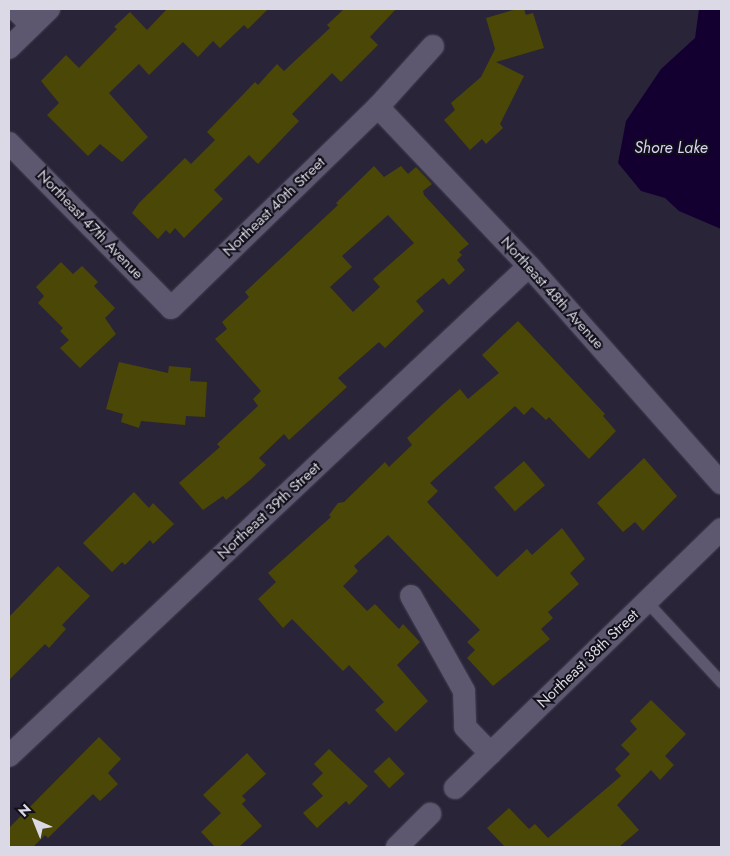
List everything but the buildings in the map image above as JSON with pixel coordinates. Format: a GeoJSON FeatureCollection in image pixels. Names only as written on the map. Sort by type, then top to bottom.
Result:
{"type":"FeatureCollection","features":[{"type":"Feature","properties":{"kind":"street"},"geometry":{"type":"LineString","coordinates":[[15,9],[31,25]]}},
{"type":"Feature","properties":{"kind":"street"},"geometry":{"type":"LineString","coordinates":[[9,48],[49,9]]}},
{"type":"Feature","properties":{"kind":"street","name":"Northeast 40th Street"},"geometry":{"type":"LineString","coordinates":[[171,308],[378,107],[433,46]]}},
{"type":"Feature","properties":{"kind":"street","name":"Northeast 48th Avenue"},"geometry":{"type":"LineString","coordinates":[[378,107],[529,266],[721,483]]}},
{"type":"Feature","properties":{"kind":"street","name":"Northeast 47th Avenue"},"geometry":{"type":"LineString","coordinates":[[9,143],[171,308]]}},
{"type":"Feature","properties":{"kind":"street","name":"Northeast 39th Street"},"geometry":{"type":"LineString","coordinates":[[9,756],[529,266]]}},
{"type":"Feature","properties":{"kind":"street","name":"Northeast 38th Street"},"geometry":{"type":"LineString","coordinates":[[455,788],[721,528]]}},
{"type":"Feature","properties":{"kind":"street"},"geometry":{"type":"LineString","coordinates":[[411,596],[464,692],[465,727],[491,754]]}},
{"type":"Feature","properties":{"kind":"street"},"geometry":{"type":"LineString","coordinates":[[397,847],[430,814]]}},
{"type":"Feature","properties":{"kind":"lane"},"geometry":{"type":"LineString","coordinates":[[647,602],[721,682]]}},
{"type":"Feature","properties":{"kind":"water","name":"Shore Lake"},"geometry":{"type":"Polygon","coordinates":[[[699,9],[721,9],[721,229],[679,211],[665,198],[641,191],[618,163],[626,121],[661,69],[695,38],[699,9]]]}}]}
